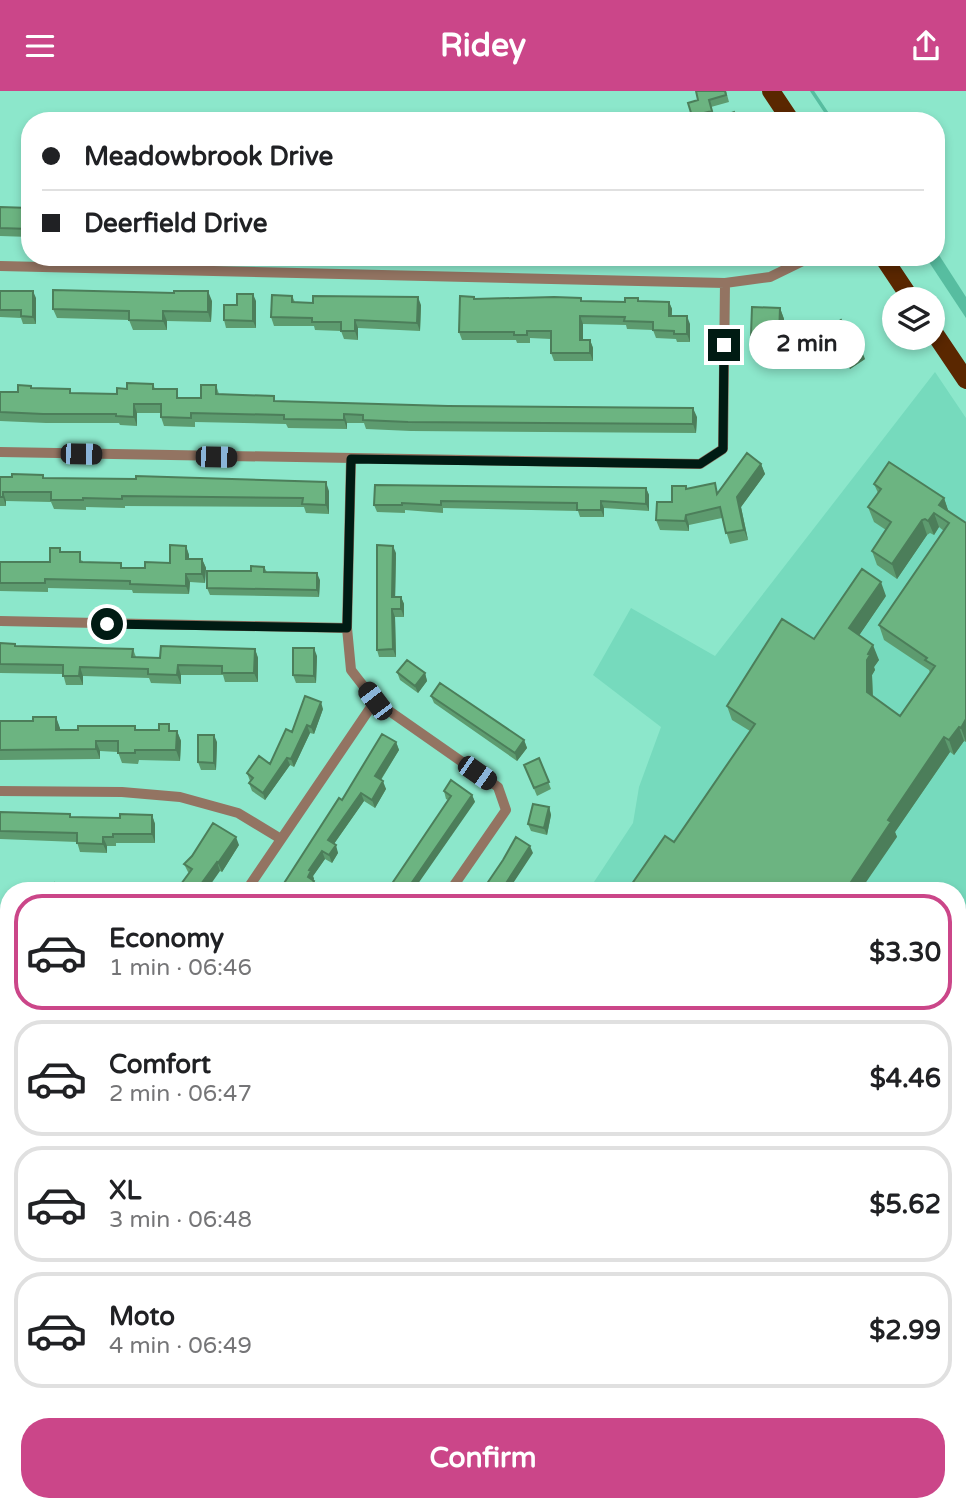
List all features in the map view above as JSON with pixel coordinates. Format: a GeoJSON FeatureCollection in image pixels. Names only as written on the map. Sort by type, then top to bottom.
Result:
{"type":"FeatureCollection","features":[{"type":"Feature","properties":{"kind":"main road"},"geometry":{"type":"LineString","coordinates":[[771,91],[785,112]]}},
{"type":"Feature","properties":{"kind":"main road"},"geometry":{"type":"LineString","coordinates":[[889,266],[903,287]]}},
{"type":"Feature","properties":{"kind":"main road"},"geometry":{"type":"LineString","coordinates":[[945,349],[966,380]]}},
{"type":"Feature","properties":{"kind":"street"},"geometry":{"type":"LineString","coordinates":[[0,266],[725,283],[770,277],[793,266]]}},
{"type":"Feature","properties":{"kind":"street"},"geometry":{"type":"LineString","coordinates":[[0,452],[700,464],[723,449],[725,283]]}},
{"type":"Feature","properties":{"kind":"street"},"geometry":{"type":"LineString","coordinates":[[351,459],[347,628],[351,670],[375,701],[498,787],[506,810],[456,882]]}},
{"type":"Feature","properties":{"kind":"street"},"geometry":{"type":"LineString","coordinates":[[0,621],[347,628]]}},
{"type":"Feature","properties":{"kind":"street"},"geometry":{"type":"LineString","coordinates":[[252,882],[375,701]]}},
{"type":"Feature","properties":{"kind":"street"},"geometry":{"type":"LineString","coordinates":[[0,791],[122,792],[180,797],[238,813],[281,839]]}},
{"type":"Feature","properties":{"kind":"shaded area"},"geometry":{"type":"Polygon","coordinates":[[[945,264],[966,297],[966,318],[932,266],[945,264]]]}},
{"type":"Feature","properties":{"kind":"shaded area"},"geometry":{"type":"Polygon","coordinates":[[[935,372],[966,418],[966,882],[594,882],[633,823],[639,787],[661,727],[593,675],[631,608],[715,656],[935,372]]]}},
{"type":"Feature","properties":{"kind":"building"},"geometry":{"type":"Polygon","coordinates":[[[696,91],[725,91],[726,95],[709,100],[712,111],[691,112],[688,103],[698,100],[696,91]]]}},
{"type":"Feature","properties":{"kind":"building"},"geometry":{"type":"Polygon","coordinates":[[[0,207],[21,208],[21,229],[0,228],[0,207]]]}},
{"type":"Feature","properties":{"kind":"building"},"geometry":{"type":"Polygon","coordinates":[[[53,290],[174,293],[208,291],[208,312],[163,311],[163,321],[129,320],[129,311],[53,309],[53,290]]]}},
{"type":"Feature","properties":{"kind":"building"},"geometry":{"type":"Polygon","coordinates":[[[0,291],[33,291],[33,317],[21,316],[21,310],[0,310],[0,291]]]}},
{"type":"Feature","properties":{"kind":"building"},"geometry":{"type":"Polygon","coordinates":[[[237,294],[253,294],[253,321],[224,320],[224,305],[237,305],[237,294]]]}},
{"type":"Feature","properties":{"kind":"building"},"geometry":{"type":"Polygon","coordinates":[[[272,295],[292,296],[292,302],[313,303],[313,296],[418,297],[417,323],[355,320],[355,331],[341,331],[341,322],[271,317],[272,295]]]}},
{"type":"Feature","properties":{"kind":"building"},"geometry":{"type":"Polygon","coordinates":[[[460,296],[474,299],[554,297],[625,302],[625,298],[638,298],[638,301],[669,302],[669,316],[687,316],[687,334],[653,330],[653,322],[624,321],[625,317],[580,316],[580,340],[590,340],[590,353],[551,353],[551,331],[527,331],[527,335],[514,335],[514,332],[459,332],[460,296]]]}},
{"type":"Feature","properties":{"kind":"building"},"geometry":{"type":"Polygon","coordinates":[[[752,307],[780,308],[779,335],[751,335],[752,307]]]}},
{"type":"Feature","properties":{"kind":"building"},"geometry":{"type":"Polygon","coordinates":[[[841,320],[862,351],[848,361],[827,330],[841,320]]]}},
{"type":"Feature","properties":{"kind":"building"},"geometry":{"type":"Polygon","coordinates":[[[127,383],[153,384],[153,389],[177,389],[177,398],[201,398],[201,385],[216,385],[216,394],[274,396],[274,401],[693,408],[693,424],[408,422],[363,420],[363,415],[344,414],[344,420],[284,419],[284,415],[191,413],[191,418],[161,417],[161,404],[134,404],[134,417],[116,414],[0,412],[0,392],[18,392],[18,385],[70,389],[70,393],[117,394],[117,388],[127,389],[127,383]]]}},
{"type":"Feature","properties":{"kind":"building"},"geometry":{"type":"Polygon","coordinates":[[[747,453],[761,464],[737,497],[744,530],[726,533],[720,507],[686,515],[685,521],[656,520],[657,502],[672,502],[672,486],[686,486],[686,489],[715,483],[717,494],[747,453]]]}},
{"type":"Feature","properties":{"kind":"building"},"geometry":{"type":"Polygon","coordinates":[[[889,462],[944,498],[939,505],[966,523],[966,719],[961,728],[959,727],[949,740],[944,737],[888,820],[891,822],[851,882],[633,882],[665,836],[674,842],[755,724],[727,706],[782,619],[814,639],[862,569],[881,582],[849,628],[873,645],[867,660],[867,692],[900,716],[935,666],[879,625],[949,523],[934,513],[928,521],[922,520],[892,564],[872,551],[891,522],[868,507],[881,489],[874,484],[889,462]]]}},
{"type":"Feature","properties":{"kind":"building"},"geometry":{"type":"Polygon","coordinates":[[[12,474],[43,475],[43,478],[136,479],[136,476],[326,482],[326,505],[302,504],[303,498],[122,496],[122,499],[51,500],[51,492],[3,492],[3,497],[0,497],[0,477],[12,477],[12,474]]]}},
{"type":"Feature","properties":{"kind":"building"},"geometry":{"type":"Polygon","coordinates":[[[375,485],[646,488],[646,504],[601,501],[601,510],[577,510],[577,503],[441,501],[441,505],[374,505],[375,485]]]}},
{"type":"Feature","properties":{"kind":"building"},"geometry":{"type":"Polygon","coordinates":[[[170,545],[186,546],[186,559],[202,559],[202,574],[186,574],[186,586],[130,584],[130,581],[45,579],[45,583],[0,583],[0,562],[50,562],[50,548],[60,548],[60,552],[80,552],[80,562],[121,563],[121,568],[145,568],[145,562],[170,563],[170,545]]]}},
{"type":"Feature","properties":{"kind":"building"},"geometry":{"type":"Polygon","coordinates":[[[377,545],[393,546],[392,597],[401,597],[401,609],[392,609],[393,649],[377,650],[377,545]]]}},
{"type":"Feature","properties":{"kind":"building"},"geometry":{"type":"Polygon","coordinates":[[[251,566],[264,567],[264,572],[317,573],[317,590],[207,588],[207,571],[251,571],[251,566]]]}},
{"type":"Feature","properties":{"kind":"building"},"geometry":{"type":"Polygon","coordinates":[[[0,643],[15,646],[133,649],[132,657],[160,658],[161,646],[255,649],[254,673],[222,673],[222,666],[178,665],[177,675],[148,674],[148,669],[80,667],[79,676],[63,676],[63,665],[0,664],[0,643]]]}},
{"type":"Feature","properties":{"kind":"building"},"geometry":{"type":"Polygon","coordinates":[[[293,648],[314,648],[314,676],[293,675],[293,648]]]}},
{"type":"Feature","properties":{"kind":"building"},"geometry":{"type":"Polygon","coordinates":[[[407,660],[425,673],[415,686],[397,672],[407,660]]]}},
{"type":"Feature","properties":{"kind":"building"},"geometry":{"type":"Polygon","coordinates":[[[440,683],[524,740],[515,753],[431,696],[440,683]]]}},
{"type":"Feature","properties":{"kind":"building"},"geometry":{"type":"Polygon","coordinates":[[[305,696],[321,702],[311,727],[307,725],[291,759],[287,758],[263,793],[249,783],[253,778],[247,773],[259,756],[270,764],[286,729],[292,732],[305,696]]]}},
{"type":"Feature","properties":{"kind":"building"},"geometry":{"type":"Polygon","coordinates":[[[33,717],[56,717],[56,730],[78,730],[78,726],[135,726],[135,730],[159,730],[159,724],[169,724],[169,731],[177,731],[176,750],[135,750],[135,753],[118,753],[118,741],[96,741],[96,749],[0,750],[0,721],[33,721],[33,717]]]}},
{"type":"Feature","properties":{"kind":"building"},"geometry":{"type":"Polygon","coordinates":[[[382,734],[396,742],[375,776],[383,781],[372,800],[361,793],[328,840],[336,845],[329,855],[322,851],[309,870],[311,871],[308,877],[313,882],[285,882],[339,798],[342,800],[382,734]]]}},
{"type":"Feature","properties":{"kind":"building"},"geometry":{"type":"Polygon","coordinates":[[[198,735],[214,735],[214,763],[198,762],[198,735]]]}},
{"type":"Feature","properties":{"kind":"building"},"geometry":{"type":"Polygon","coordinates":[[[539,758],[549,782],[534,788],[524,765],[539,758]]]}},
{"type":"Feature","properties":{"kind":"building"},"geometry":{"type":"Polygon","coordinates":[[[451,780],[472,795],[412,882],[393,882],[451,796],[444,791],[451,780]]]}},
{"type":"Feature","properties":{"kind":"building"},"geometry":{"type":"Polygon","coordinates":[[[533,804],[549,807],[544,828],[528,824],[533,804]]]}},
{"type":"Feature","properties":{"kind":"building"},"geometry":{"type":"Polygon","coordinates":[[[0,812],[120,818],[120,814],[152,815],[152,834],[113,834],[113,837],[103,837],[103,844],[77,843],[77,833],[0,831],[0,812]]]}},
{"type":"Feature","properties":{"kind":"building"},"geometry":{"type":"Polygon","coordinates":[[[213,823],[236,837],[203,882],[183,882],[192,869],[184,864],[213,823]]]}},
{"type":"Feature","properties":{"kind":"building"},"geometry":{"type":"Polygon","coordinates":[[[516,837],[530,846],[507,882],[488,882],[516,837]]]}},
{"type":"Feature","properties":{"kind":"waterway"},"geometry":{"type":"LineString","coordinates":[[812,91],[826,112]]}},
{"type":"Feature","properties":{"kind":"route"},"geometry":{"type":"LineString","coordinates":[[107,624],[347,628],[351,459],[700,464],[723,449],[724,345]]}}]}
